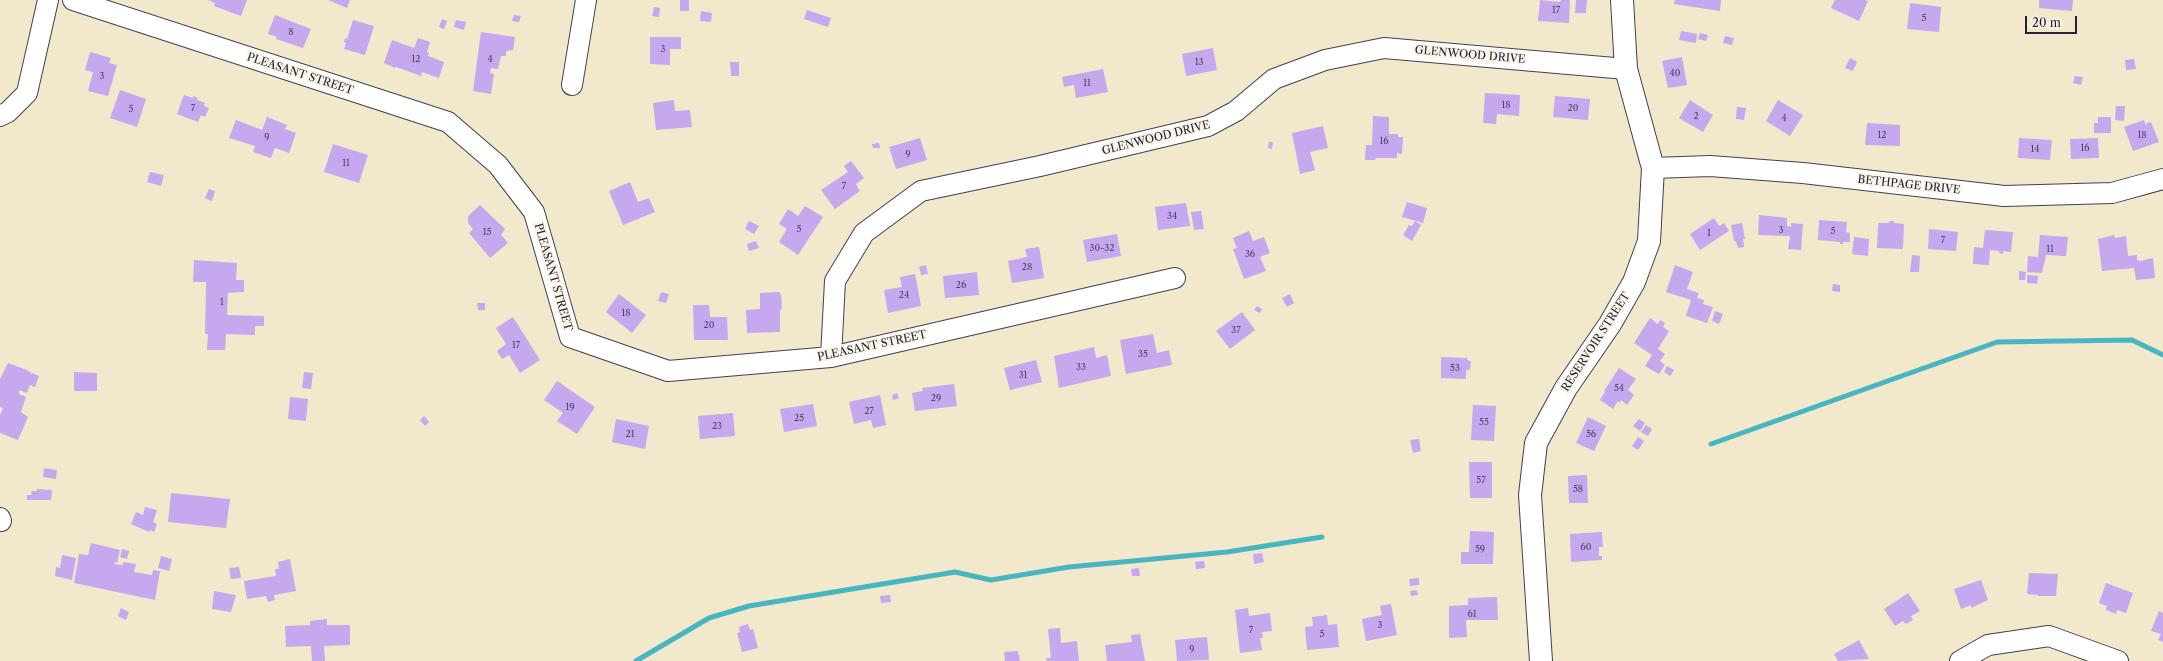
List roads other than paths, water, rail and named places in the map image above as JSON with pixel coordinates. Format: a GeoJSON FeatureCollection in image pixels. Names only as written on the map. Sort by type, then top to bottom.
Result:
{"type":"FeatureCollection","features":[{"type":"Feature","properties":{"kind":"street"},"geometry":{"type":"LineString","coordinates":[[0,116],[8,112],[27,93],[48,0]]}},
{"type":"Feature","properties":{"kind":"street","name":"PLEASANT STREET"},"geometry":{"type":"LineString","coordinates":[[73,0],[448,122],[498,165],[534,212],[570,337],[668,371],[831,357],[1174,278]]}},
{"type":"Feature","properties":{"kind":"street"},"geometry":{"type":"LineString","coordinates":[[572,84],[586,0]]}},
{"type":"Feature","properties":{"kind":"street","name":"RESERVOIR STREET"},"geometry":{"type":"LineString","coordinates":[[1541,661],[1530,495],[1536,443],[1566,388],[1610,324],[1634,282],[1649,241],[1653,168],[1626,69],[1622,0]]}},
{"type":"Feature","properties":{"kind":"street","name":"GLENWOOD DRIVE"},"geometry":{"type":"LineString","coordinates":[[831,357],[835,281],[864,233],[921,191],[1040,166],[1208,126],[1236,111],[1274,79],[1325,60],[1384,48],[1626,69]]}},
{"type":"Feature","properties":{"kind":"street","name":"BETHPAGE DRIVE"},"geometry":{"type":"LineString","coordinates":[[1653,168],[1710,166],[1803,174],[2004,196],[2112,193],[2163,179]]}},
{"type":"Feature","properties":{"kind":"street"},"geometry":{"type":"LineString","coordinates":[[1960,661],[1988,645],[2049,636],[2118,661]]}},
{"type":"Feature","properties":{"kind":"waterway"},"geometry":{"type":"LineString","coordinates":[[1711,444],[1997,342],[2132,340],[2163,355]]}},
{"type":"Feature","properties":{"kind":"waterway"},"geometry":{"type":"LineString","coordinates":[[636,661],[709,618],[749,606],[955,572],[991,580],[1069,567],[1227,552],[1322,537]]}}]}
